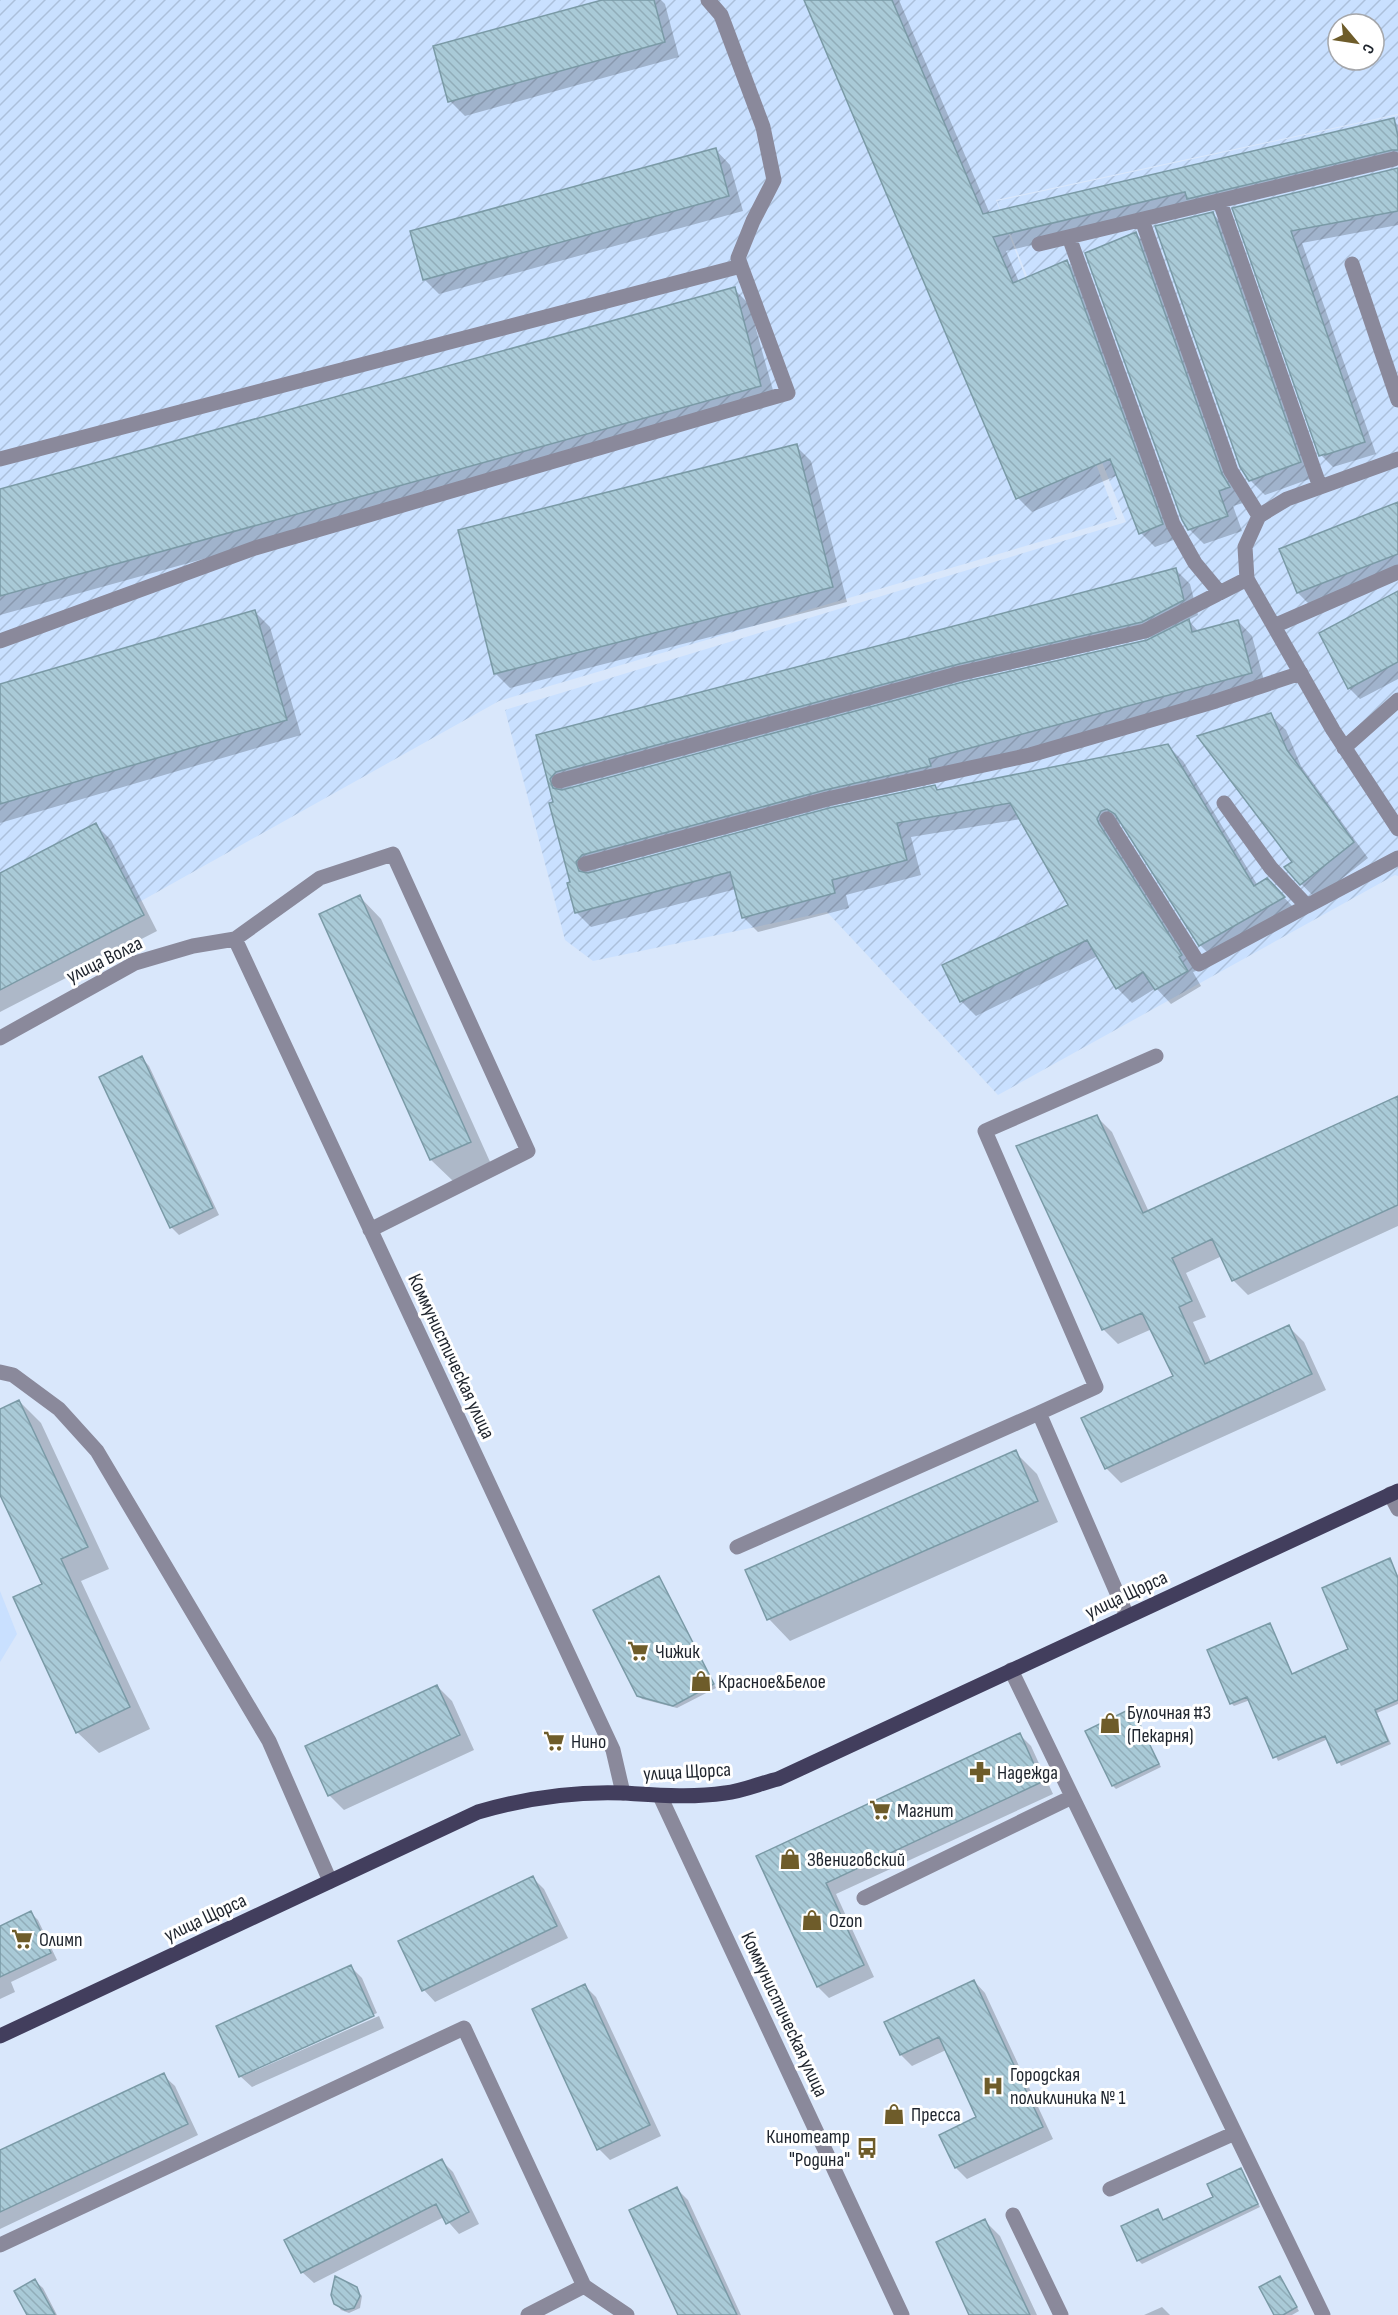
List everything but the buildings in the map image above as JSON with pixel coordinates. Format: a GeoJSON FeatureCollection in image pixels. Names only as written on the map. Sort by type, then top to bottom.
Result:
{"type":"FeatureCollection","features":[{"type":"Feature","properties":{"kind":"main road","name":"улица Щорса"},"geometry":{"type":"LineString","coordinates":[[0,2036],[478,1812],[508,1803],[547,1796],[623,1793],[660,1796],[726,1793],[778,1779],[1394,1492]]}},
{"type":"Feature","properties":{"kind":"street"},"geometry":{"type":"LineString","coordinates":[[0,640],[255,548],[788,393],[738,258],[753,221],[774,180],[763,127],[721,15],[708,0]]}},
{"type":"Feature","properties":{"kind":"street"},"geometry":{"type":"LineString","coordinates":[[1039,244],[1394,159]]}},
{"type":"Feature","properties":{"kind":"street"},"geometry":{"type":"LineString","coordinates":[[1220,202],[1320,487]]}},
{"type":"Feature","properties":{"kind":"street"},"geometry":{"type":"LineString","coordinates":[[1142,220],[1231,471],[1259,516]]}},
{"type":"Feature","properties":{"kind":"street"},"geometry":{"type":"LineString","coordinates":[[1069,237],[1173,524],[1195,563],[1220,593]]}},
{"type":"Feature","properties":{"kind":"street"},"geometry":{"type":"LineString","coordinates":[[1352,264],[1398,400]]}},
{"type":"Feature","properties":{"kind":"street"},"geometry":{"type":"LineString","coordinates":[[0,459],[741,266]]}},
{"type":"Feature","properties":{"kind":"street"},"geometry":{"type":"LineString","coordinates":[[1398,459],[1287,499],[1259,516],[1245,547],[1247,579],[1344,748],[1398,829]]}},
{"type":"Feature","properties":{"kind":"street"},"geometry":{"type":"LineString","coordinates":[[1274,626],[1398,572]]}},
{"type":"Feature","properties":{"kind":"street"},"geometry":{"type":"LineString","coordinates":[[559,781],[961,674],[1145,631],[1247,579]]}},
{"type":"Feature","properties":{"kind":"street"},"geometry":{"type":"LineString","coordinates":[[585,864],[827,799],[1030,755],[1216,701],[1301,673]]}},
{"type":"Feature","properties":{"kind":"street"},"geometry":{"type":"LineString","coordinates":[[1344,748],[1398,700]]}},
{"type":"Feature","properties":{"kind":"street"},"geometry":{"type":"LineString","coordinates":[[1224,803],[1271,868],[1307,906]]}},
{"type":"Feature","properties":{"kind":"street"},"geometry":{"type":"LineString","coordinates":[[1107,819],[1199,964],[1398,858]]}},
{"type":"Feature","properties":{"kind":"street"},"geometry":{"type":"LineString","coordinates":[[235,939],[320,878],[393,854],[528,1151],[370,1230]]}},
{"type":"Feature","properties":{"kind":"street","name":"улица Волга"},"geometry":{"type":"LineString","coordinates":[[0,1038],[135,963],[193,946],[235,939]]}},
{"type":"Feature","properties":{"kind":"street","name":"Коммунистическая улица"},"geometry":{"type":"LineString","coordinates":[[235,939],[613,1750],[623,1793]]}},
{"type":"Feature","properties":{"kind":"street"},"geometry":{"type":"LineString","coordinates":[[737,1546],[1096,1387],[985,1131],[1156,1056]]}},
{"type":"Feature","properties":{"kind":"street"},"geometry":{"type":"LineString","coordinates":[[0,1372],[13,1375],[59,1408],[97,1451],[269,1741],[330,1881]]}},
{"type":"Feature","properties":{"kind":"street"},"geometry":{"type":"LineString","coordinates":[[1039,1413],[1127,1616]]}},
{"type":"Feature","properties":{"kind":"street"},"geometry":{"type":"LineString","coordinates":[[1394,1492],[1398,1509]]}},
{"type":"Feature","properties":{"kind":"street"},"geometry":{"type":"LineString","coordinates":[[1011,1670],[1323,2315]]}},
{"type":"Feature","properties":{"kind":"street","name":"Коммунистическая улица"},"geometry":{"type":"LineString","coordinates":[[660,1796],[902,2315]]}},
{"type":"Feature","properties":{"kind":"street"},"geometry":{"type":"LineString","coordinates":[[864,1898],[1072,1797]]}},
{"type":"Feature","properties":{"kind":"street"},"geometry":{"type":"LineString","coordinates":[[0,2244],[464,2028],[584,2286],[627,2315]]}},
{"type":"Feature","properties":{"kind":"street"},"geometry":{"type":"LineString","coordinates":[[1110,2189],[1235,2133]]}},
{"type":"Feature","properties":{"kind":"street"},"geometry":{"type":"LineString","coordinates":[[1013,2215],[1061,2315]]}},
{"type":"Feature","properties":{"kind":"street"},"geometry":{"type":"LineString","coordinates":[[528,2315],[584,2286]]}},
{"type":"Feature","properties":{"kind":"shaded area"},"geometry":{"type":"Polygon","coordinates":[[[0,0],[1398,0],[1398,114],[996,200],[1117,519],[499,701],[0,980],[0,0]]]}},
{"type":"Feature","properties":{"kind":"shaded area"},"geometry":{"type":"Polygon","coordinates":[[[1398,115],[1398,876],[1395,875],[998,1095],[827,912],[593,961],[565,940],[505,710],[1126,522],[997,201],[1398,115]]]}},
{"type":"Feature","properties":{"kind":"shaded area"},"geometry":{"type":"Polygon","coordinates":[[[0,1591],[17,1634],[0,1662],[0,1591]]]}},
{"type":"Feature","properties":{"kind":"place","name":"Чижик"},"geometry":{"type":"Point","coordinates":[638,1651]}},
{"type":"Feature","properties":{"kind":"place","name":"Красное&Белое"},"geometry":{"type":"Point","coordinates":[701,1681]}},
{"type":"Feature","properties":{"kind":"place","name":"Булочная #3 (Пекарня)"},"geometry":{"type":"Point","coordinates":[1110,1723]}},
{"type":"Feature","properties":{"kind":"place","name":"Нино"},"geometry":{"type":"Point","coordinates":[554,1741]}},
{"type":"Feature","properties":{"kind":"place","name":"Надежда"},"geometry":{"type":"Point","coordinates":[980,1772]}},
{"type":"Feature","properties":{"kind":"place","name":"Магнит"},"geometry":{"type":"Point","coordinates":[880,1810]}},
{"type":"Feature","properties":{"kind":"place","name":"Звениговский"},"geometry":{"type":"Point","coordinates":[790,1859]}},
{"type":"Feature","properties":{"kind":"place","name":"Ozon"},"geometry":{"type":"Point","coordinates":[812,1920]}},
{"type":"Feature","properties":{"kind":"place","name":"Олимп"},"geometry":{"type":"Point","coordinates":[22,1939]}},
{"type":"Feature","properties":{"kind":"place","name":"Городская поликлиника № 1"},"geometry":{"type":"Point","coordinates":[993,2086]}},
{"type":"Feature","properties":{"kind":"place","name":"Пресса"},"geometry":{"type":"Point","coordinates":[894,2114]}},
{"type":"Feature","properties":{"kind":"place","name":"Кинотеатр \"Родина\""},"geometry":{"type":"Point","coordinates":[867,2148]}}]}
